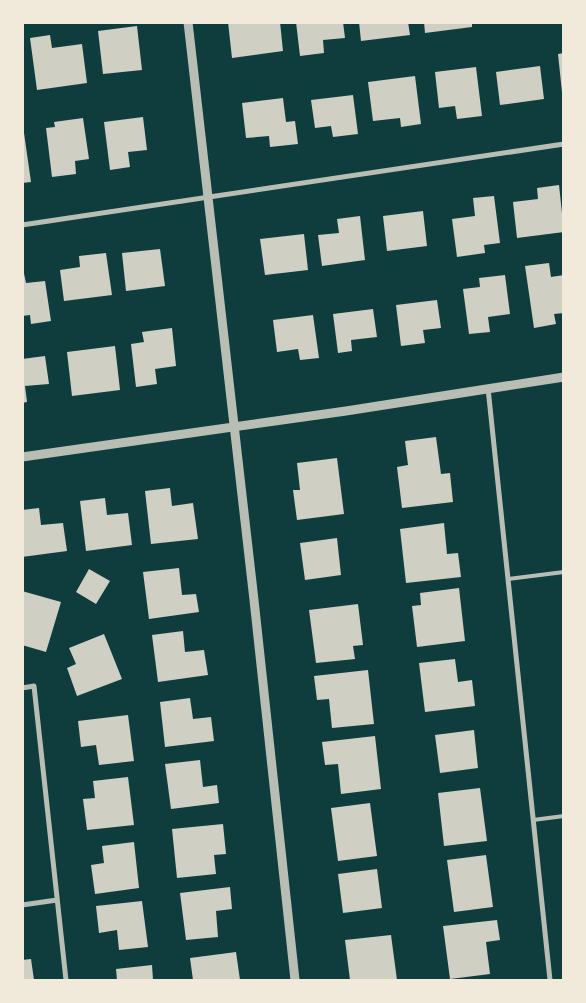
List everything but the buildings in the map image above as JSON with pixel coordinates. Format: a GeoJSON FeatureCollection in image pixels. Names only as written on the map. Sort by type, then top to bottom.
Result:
{"type":"FeatureCollection","features":[{"type":"Feature","properties":{"kind":"street"},"geometry":{"type":"LineString","coordinates":[[188,22],[295,980]]}},
{"type":"Feature","properties":{"kind":"street"},"geometry":{"type":"LineString","coordinates":[[22,225],[564,144]]}},
{"type":"Feature","properties":{"kind":"street"},"geometry":{"type":"LineString","coordinates":[[22,457],[564,377]]}},
{"type":"Feature","properties":{"kind":"street"},"geometry":{"type":"LineString","coordinates":[[488,388],[550,980]]}},
{"type":"Feature","properties":{"kind":"street"},"geometry":{"type":"LineString","coordinates":[[22,688],[34,686],[66,980]]}},
{"type":"Feature","properties":{"kind":"street"},"geometry":{"type":"LineString","coordinates":[[22,905],[57,900]]}},
{"type":"Feature","properties":{"kind":"lane"},"geometry":{"type":"LineString","coordinates":[[508,579],[564,572]]}},
{"type":"Feature","properties":{"kind":"lane"},"geometry":{"type":"LineString","coordinates":[[533,820],[564,816]]}}]}
